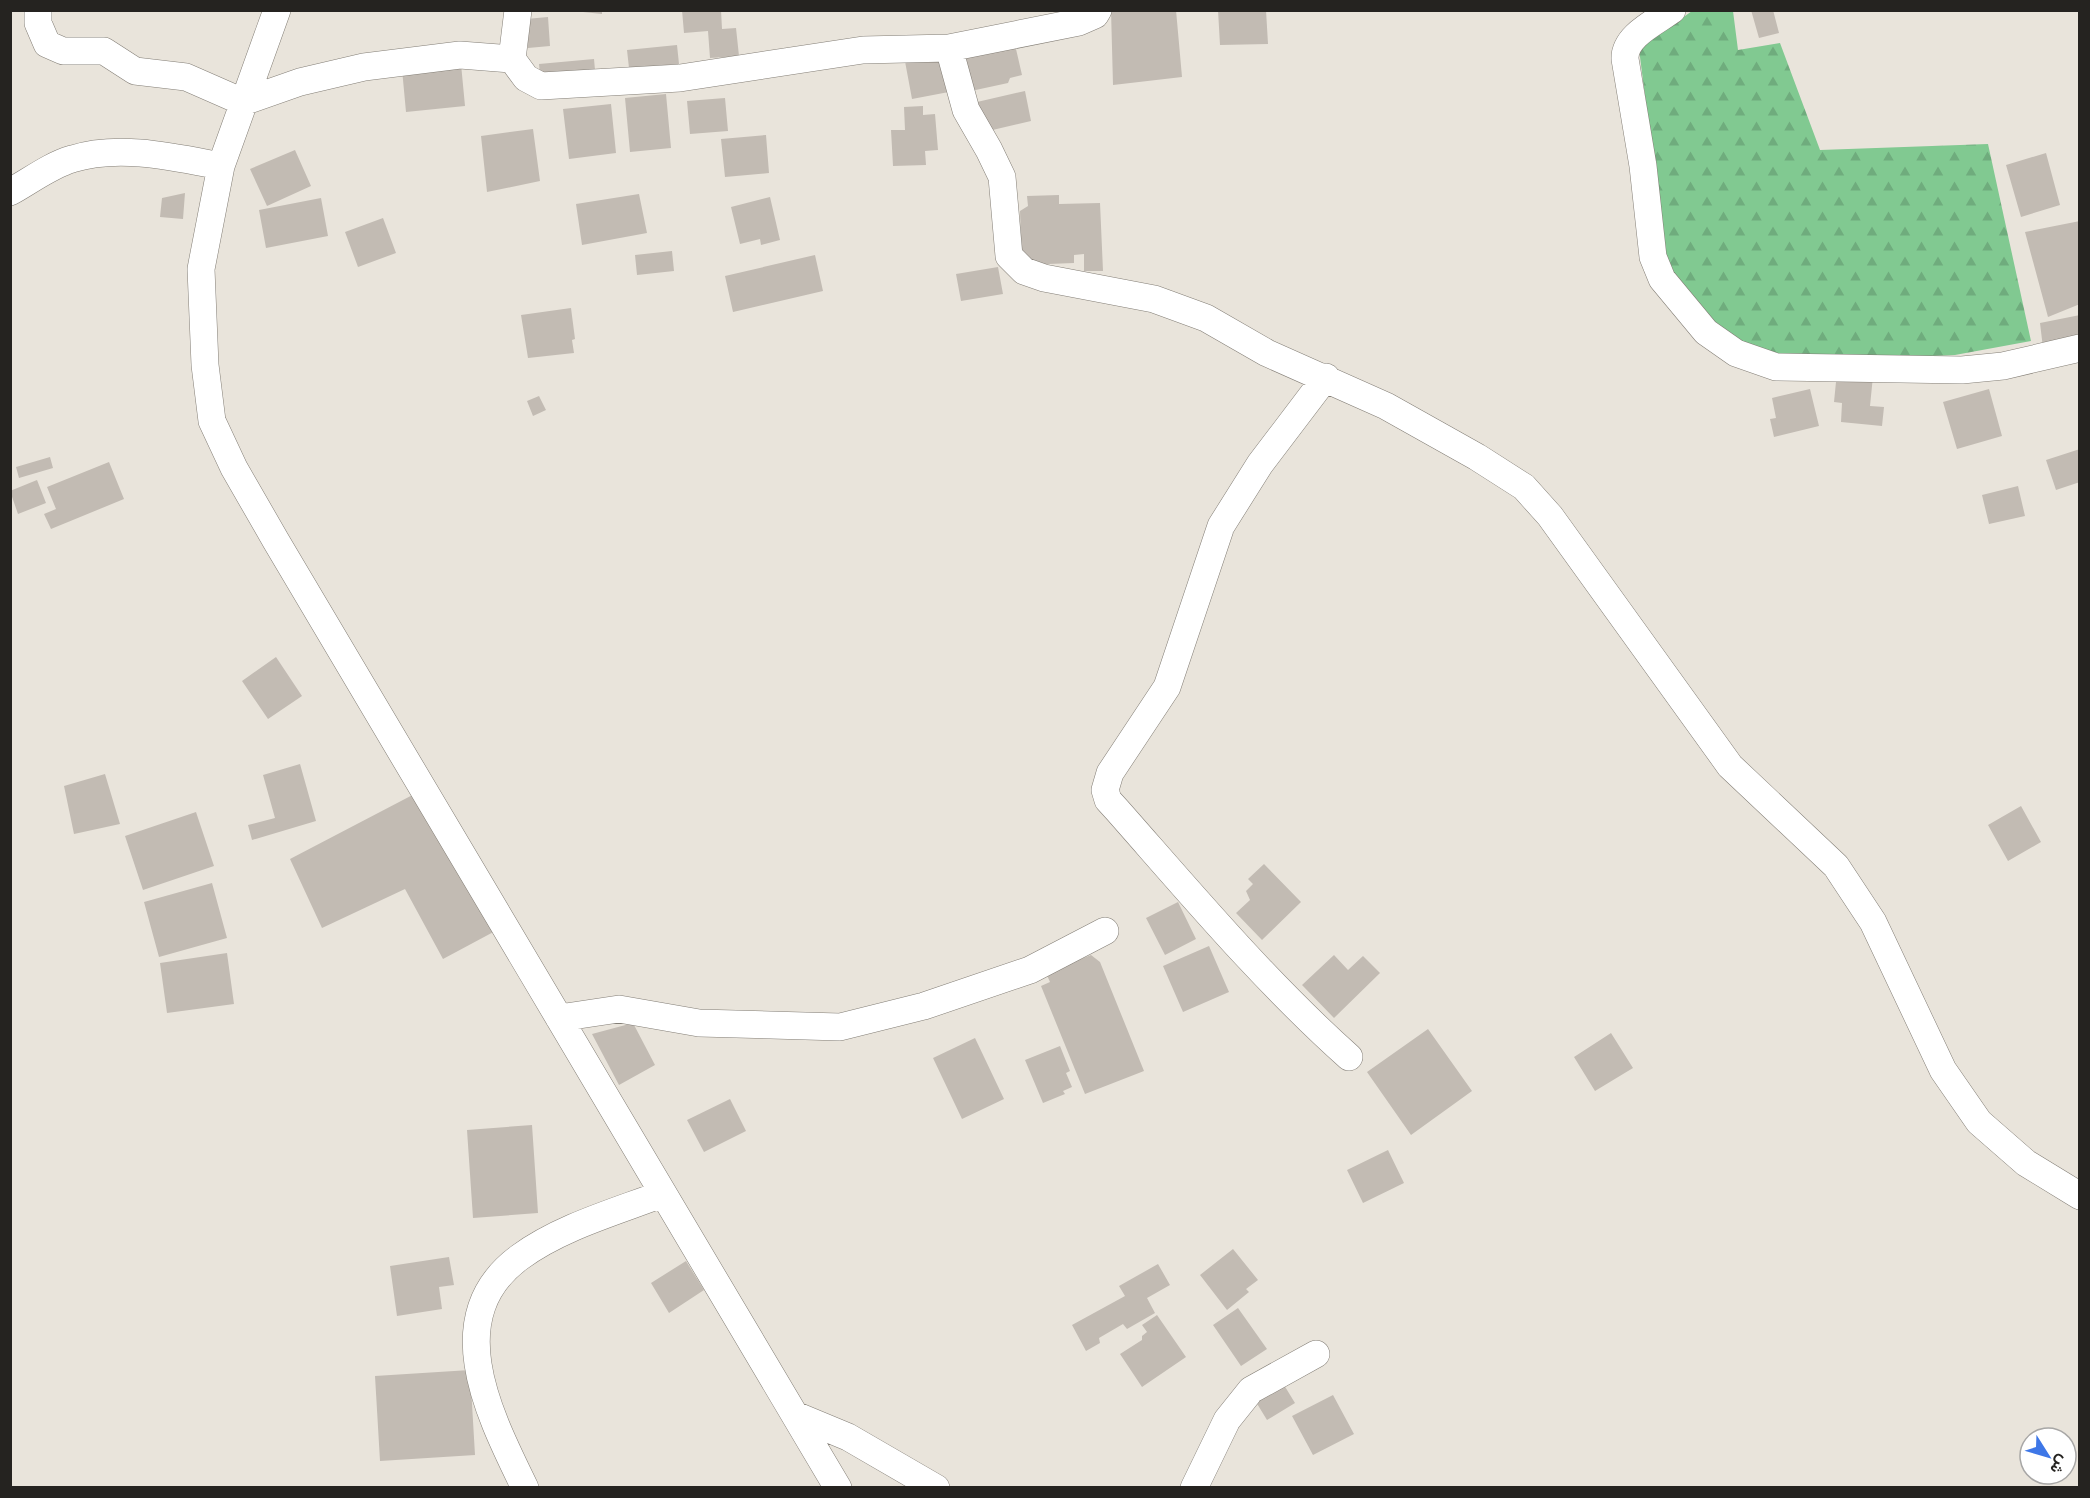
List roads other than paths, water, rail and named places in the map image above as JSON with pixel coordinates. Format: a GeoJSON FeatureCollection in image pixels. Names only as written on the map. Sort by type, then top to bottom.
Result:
{"type":"FeatureCollection","features":[{"type":"Feature","properties":{"kind":"street"},"geometry":{"type":"LineString","coordinates":[[38,10],[38,23],[47,44],[63,51],[104,51],[135,71],[186,77],[243,102],[300,82],[364,67],[460,55],[512,59]]}},
{"type":"Feature","properties":{"kind":"street"},"geometry":{"type":"LineString","coordinates":[[277,10],[220,166],[201,269],[205,365],[212,421],[234,468],[276,541],[838,1488]]}},
{"type":"Feature","properties":{"kind":"street"},"geometry":{"type":"LineString","coordinates":[[518,10],[512,59],[526,78],[541,86],[680,78],[863,50],[949,48],[1079,22],[1095,15],[1098,10]]}},
{"type":"Feature","properties":{"kind":"street"},"geometry":{"type":"LineString","coordinates":[[1672,10],[1633,39],[1625,51],[1625,59],[1643,166],[1653,257],[1662,279],[1706,332],[1736,353],[1776,367],[1962,370],[2003,366],[2079,348]]}},
{"type":"Feature","properties":{"kind":"street"},"geometry":{"type":"LineString","coordinates":[[949,48],[966,110],[1002,177],[1009,256],[1024,271],[1044,278],[1154,299],[1206,318],[1267,353],[1326,377],[1386,406],[1524,487],[1550,516],[1730,766],[1836,866],[1873,922],[1943,1070],[1979,1122],[2026,1162],[2079,1196]]}},
{"type":"Feature","properties":{"kind":"street"},"geometry":{"type":"LineString","coordinates":[[10,192],[72,159],[107,154],[156,154],[220,166]]}},
{"type":"Feature","properties":{"kind":"street"},"geometry":{"type":"LineString","coordinates":[[1326,377],[1260,464],[1221,526],[1167,687],[1110,772],[1105,789],[1108,800],[1209,913],[1321,1032],[1349,1057]]}},
{"type":"Feature","properties":{"kind":"street"},"geometry":{"type":"LineString","coordinates":[[559,1018],[619,1009],[699,1023],[840,1028],[924,1006],[1030,970],[1105,931]]}},
{"type":"Feature","properties":{"kind":"street"},"geometry":{"type":"LineString","coordinates":[[525,1488],[486,1401],[474,1350],[478,1312],[496,1282],[519,1257],[568,1230],[662,1194]]}},
{"type":"Feature","properties":{"kind":"street"},"geometry":{"type":"LineString","coordinates":[[1194,1488],[1227,1420],[1251,1390],[1316,1354]]}},
{"type":"Feature","properties":{"kind":"street"},"geometry":{"type":"LineString","coordinates":[[795,1415],[848,1437],[936,1488]]}}]}
